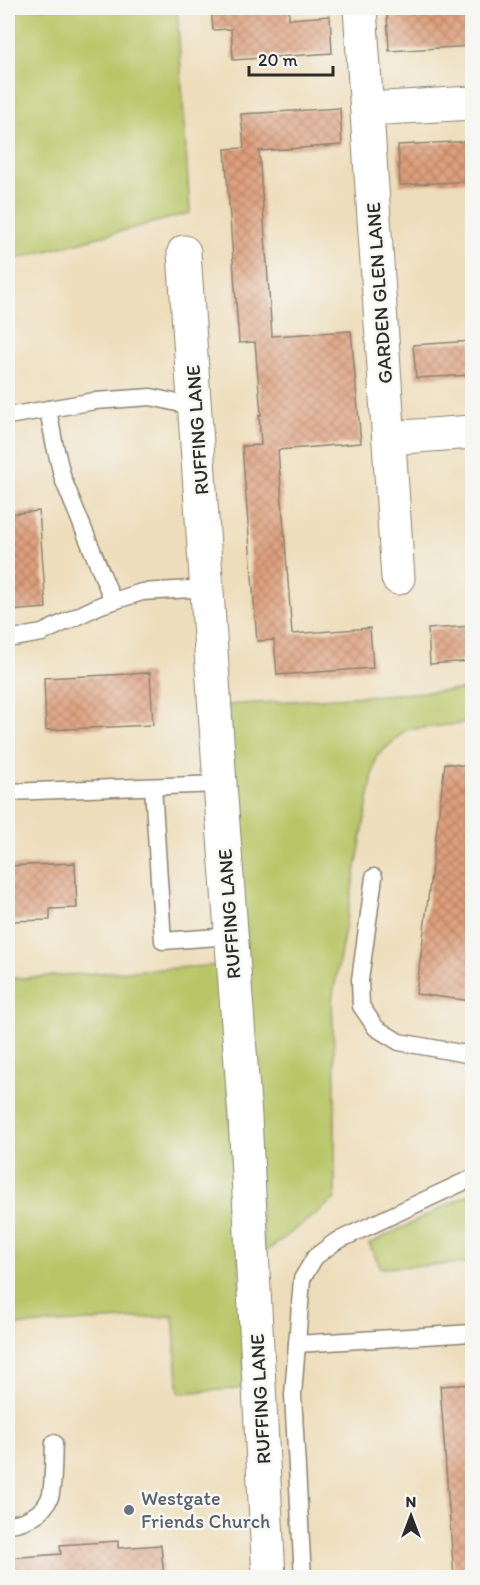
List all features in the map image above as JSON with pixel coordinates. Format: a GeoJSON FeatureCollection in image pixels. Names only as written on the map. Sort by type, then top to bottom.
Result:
{"type":"FeatureCollection","features":[{"type":"Feature","properties":{"kind":"street","name":"GARDEN GLEN LANE"},"geometry":{"type":"LineString","coordinates":[[360,8],[398,578]]}},
{"type":"Feature","properties":{"kind":"street"},"geometry":{"type":"LineString","coordinates":[[368,109],[472,103]]}},
{"type":"Feature","properties":{"kind":"street","name":"RUFFING LANE"},"geometry":{"type":"LineString","coordinates":[[184,252],[245,1117],[269,1578]]}},
{"type":"Feature","properties":{"kind":"street"},"geometry":{"type":"LineString","coordinates":[[389,438],[472,432]]}},
{"type":"Feature","properties":{"kind":"lane"},"geometry":{"type":"LineString","coordinates":[[8,416],[95,401],[151,397],[195,407]]}},
{"type":"Feature","properties":{"kind":"lane"},"geometry":{"type":"LineString","coordinates":[[48,409],[63,478],[112,601]]}},
{"type":"Feature","properties":{"kind":"lane"},"geometry":{"type":"LineString","coordinates":[[8,639],[42,633],[102,605],[142,592],[207,588]]}},
{"type":"Feature","properties":{"kind":"lane"},"geometry":{"type":"LineString","coordinates":[[8,792],[220,784]]}},
{"type":"Feature","properties":{"kind":"lane"},"geometry":{"type":"LineString","coordinates":[[153,787],[163,941],[231,936]]}},
{"type":"Feature","properties":{"kind":"lane"},"geometry":{"type":"LineString","coordinates":[[374,877],[360,980],[361,1006],[376,1028],[399,1042],[472,1055]]}},
{"type":"Feature","properties":{"kind":"lane"},"geometry":{"type":"LineString","coordinates":[[303,1578],[293,1395],[302,1279],[315,1257],[335,1242],[472,1178]]}},
{"type":"Feature","properties":{"kind":"lane"},"geometry":{"type":"LineString","coordinates":[[297,1344],[472,1333]]}},
{"type":"Feature","properties":{"kind":"lane"},"geometry":{"type":"LineString","coordinates":[[8,1524],[20,1523],[39,1512],[50,1497],[54,1443]]}},
{"type":"Feature","properties":{"kind":"green space"},"geometry":{"type":"Polygon","coordinates":[[[8,8],[177,8],[190,213],[8,261],[8,8]]]}},
{"type":"Feature","properties":{"kind":"green space"},"geometry":{"type":"Polygon","coordinates":[[[472,689],[472,722],[406,730],[376,757],[332,1000],[335,1199],[264,1253],[228,705],[472,689]]]}},
{"type":"Feature","properties":{"kind":"green space"},"geometry":{"type":"Polygon","coordinates":[[[221,965],[246,1388],[179,1393],[173,1316],[8,1326],[8,979],[221,965]]]}},
{"type":"Feature","properties":{"kind":"green space"},"geometry":{"type":"Polygon","coordinates":[[[472,1193],[472,1263],[381,1268],[369,1244],[472,1193]]]}},
{"type":"Feature","properties":{"kind":"building"},"geometry":{"type":"Polygon","coordinates":[[[211,8],[289,8],[289,19],[330,16],[332,53],[233,60],[231,29],[213,30],[211,8]]]}},
{"type":"Feature","properties":{"kind":"building"},"geometry":{"type":"Polygon","coordinates":[[[472,9],[472,46],[389,51],[387,14],[472,9]]]}},
{"type":"Feature","properties":{"kind":"building"},"geometry":{"type":"Polygon","coordinates":[[[340,108],[342,145],[259,151],[272,336],[351,331],[361,443],[278,450],[292,634],[370,628],[373,668],[277,675],[274,640],[257,641],[242,446],[261,445],[259,415],[261,415],[255,342],[239,343],[225,149],[244,148],[241,114],[340,108]]]}},
{"type":"Feature","properties":{"kind":"building"},"geometry":{"type":"Polygon","coordinates":[[[472,141],[472,181],[400,185],[398,145],[472,141]]]}},
{"type":"Feature","properties":{"kind":"building"},"geometry":{"type":"Polygon","coordinates":[[[472,341],[472,375],[416,378],[413,345],[472,341]]]}},
{"type":"Feature","properties":{"kind":"building"},"geometry":{"type":"Polygon","coordinates":[[[39,511],[46,608],[8,611],[8,514],[39,511]]]}},
{"type":"Feature","properties":{"kind":"building"},"geometry":{"type":"Polygon","coordinates":[[[472,626],[472,661],[430,664],[428,629],[472,626]]]}},
{"type":"Feature","properties":{"kind":"building"},"geometry":{"type":"Polygon","coordinates":[[[150,673],[153,725],[46,730],[44,678],[150,673]]]}},
{"type":"Feature","properties":{"kind":"building"},"geometry":{"type":"Polygon","coordinates":[[[445,763],[472,767],[472,1001],[416,994],[445,763]]]}},
{"type":"Feature","properties":{"kind":"building"},"geometry":{"type":"Polygon","coordinates":[[[75,863],[77,908],[50,909],[50,920],[8,921],[8,866],[75,863]]]}},
{"type":"Feature","properties":{"kind":"building"},"geometry":{"type":"Polygon","coordinates":[[[472,1384],[472,1578],[454,1578],[440,1386],[472,1384]]]}},
{"type":"Feature","properties":{"kind":"building"},"geometry":{"type":"Polygon","coordinates":[[[118,1541],[118,1548],[161,1545],[164,1578],[8,1578],[8,1558],[61,1554],[60,1545],[118,1541]]]}},
{"type":"Feature","properties":{"kind":"place","name":"Westgate Friends Church"},"geometry":{"type":"Point","coordinates":[129,1510]}}]}
